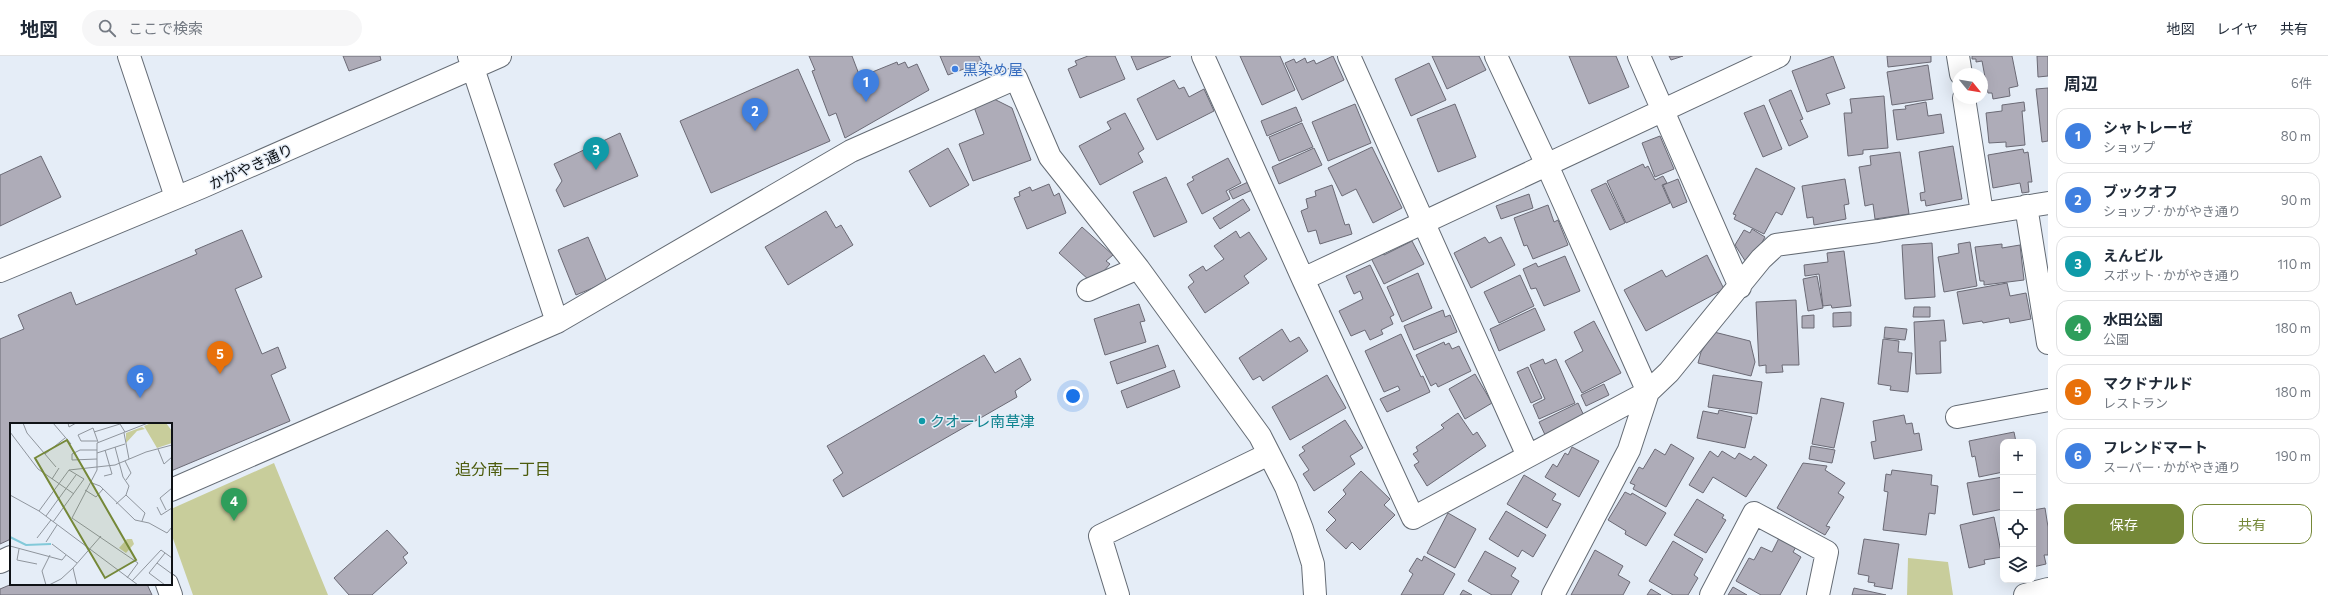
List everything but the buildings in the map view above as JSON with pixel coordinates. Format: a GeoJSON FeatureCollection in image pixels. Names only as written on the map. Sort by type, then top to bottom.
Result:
{"type":"FeatureCollection","features":[{"type":"Feature","properties":{"kind":"street"},"geometry":{"type":"LineString","coordinates":[[129,56],[176,197]]}},
{"type":"Feature","properties":{"kind":"street","name":"かがやき通り"},"geometry":{"type":"LineString","coordinates":[[0,271],[176,197],[471,61],[500,56]]}},
{"type":"Feature","properties":{"kind":"street"},"geometry":{"type":"LineString","coordinates":[[1203,56],[1302,279],[1413,518],[1648,392],[1669,372],[1740,287],[1761,259],[1776,245],[1878,231],[2048,203]]}},
{"type":"Feature","properties":{"kind":"street"},"geometry":{"type":"LineString","coordinates":[[1349,56],[1528,456]]}},
{"type":"Feature","properties":{"kind":"street"},"geometry":{"type":"LineString","coordinates":[[1496,56],[1547,164],[1648,392],[1629,450],[1553,595]]}},
{"type":"Feature","properties":{"kind":"street"},"geometry":{"type":"LineString","coordinates":[[1639,56],[1740,287]]}},
{"type":"Feature","properties":{"kind":"street"},"geometry":{"type":"LineString","coordinates":[[1302,279],[1779,56]]}},
{"type":"Feature","properties":{"kind":"street"},"geometry":{"type":"LineString","coordinates":[[1958,56],[1960,68]]}},
{"type":"Feature","properties":{"kind":"street"},"geometry":{"type":"LineString","coordinates":[[471,61],[557,322]]}},
{"type":"Feature","properties":{"kind":"street"},"geometry":{"type":"LineString","coordinates":[[172,490],[557,322],[851,151],[1016,78],[1050,157],[1138,268],[1248,417],[1286,487],[1302,529],[1313,564],[1315,595]]}},
{"type":"Feature","properties":{"kind":"street"},"geometry":{"type":"LineString","coordinates":[[1965,104],[1982,213]]}},
{"type":"Feature","properties":{"kind":"street"},"geometry":{"type":"LineString","coordinates":[[2026,206],[2048,343]]}},
{"type":"Feature","properties":{"kind":"street"},"geometry":{"type":"LineString","coordinates":[[1088,290],[1138,268]]}},
{"type":"Feature","properties":{"kind":"street"},"geometry":{"type":"LineString","coordinates":[[1957,416],[2048,400]]}},
{"type":"Feature","properties":{"kind":"street"},"geometry":{"type":"LineString","coordinates":[[1118,595],[1100,536],[1269,454]]}},
{"type":"Feature","properties":{"kind":"street"},"geometry":{"type":"LineString","coordinates":[[1711,595],[1754,513],[1827,552],[1818,595]]}},
{"type":"Feature","properties":{"kind":"street"},"geometry":{"type":"LineString","coordinates":[[0,562],[10,557]]}},
{"type":"Feature","properties":{"kind":"street"},"geometry":{"type":"LineString","coordinates":[[167,585],[171,595]]}},
{"type":"Feature","properties":{"kind":"street"},"geometry":{"type":"LineString","coordinates":[[2025,595],[2048,589]]}},
{"type":"Feature","properties":{"kind":"green space"},"geometry":{"type":"Polygon","coordinates":[[[274,463],[328,595],[193,595],[172,536],[172,509],[274,463]]]}},
{"type":"Feature","properties":{"kind":"green space"},"geometry":{"type":"Polygon","coordinates":[[[1908,558],[1948,562],[1953,595],[1907,595],[1908,558]]]}},
{"type":"Feature","properties":{"kind":"place","name":"黒染め屋"},"geometry":{"type":"Point","coordinates":[955,69]}},
{"type":"Feature","properties":{"kind":"place","name":"シャトレーゼ"},"geometry":{"type":"Point","coordinates":[866,102]}},
{"type":"Feature","properties":{"kind":"place","name":"ブックオフ"},"geometry":{"type":"Point","coordinates":[755,131]}},
{"type":"Feature","properties":{"kind":"place","name":"えんビル"},"geometry":{"type":"Point","coordinates":[596,170]}},
{"type":"Feature","properties":{"kind":"place","name":"マクドナルド"},"geometry":{"type":"Point","coordinates":[220,374]}},
{"type":"Feature","properties":{"kind":"place","name":"フレンドマート"},"geometry":{"type":"Point","coordinates":[140,398]}},
{"type":"Feature","properties":{"kind":"place","name":"クオーレ南草津"},"geometry":{"type":"Point","coordinates":[922,421]}},
{"type":"Feature","properties":{"kind":"place","name":"水田公園"},"geometry":{"type":"Point","coordinates":[234,521]}},
{"type":"Feature","properties":{"kind":"district","name":"追分南一丁目"},"geometry":{"type":"Point","coordinates":[503,468]}}]}
